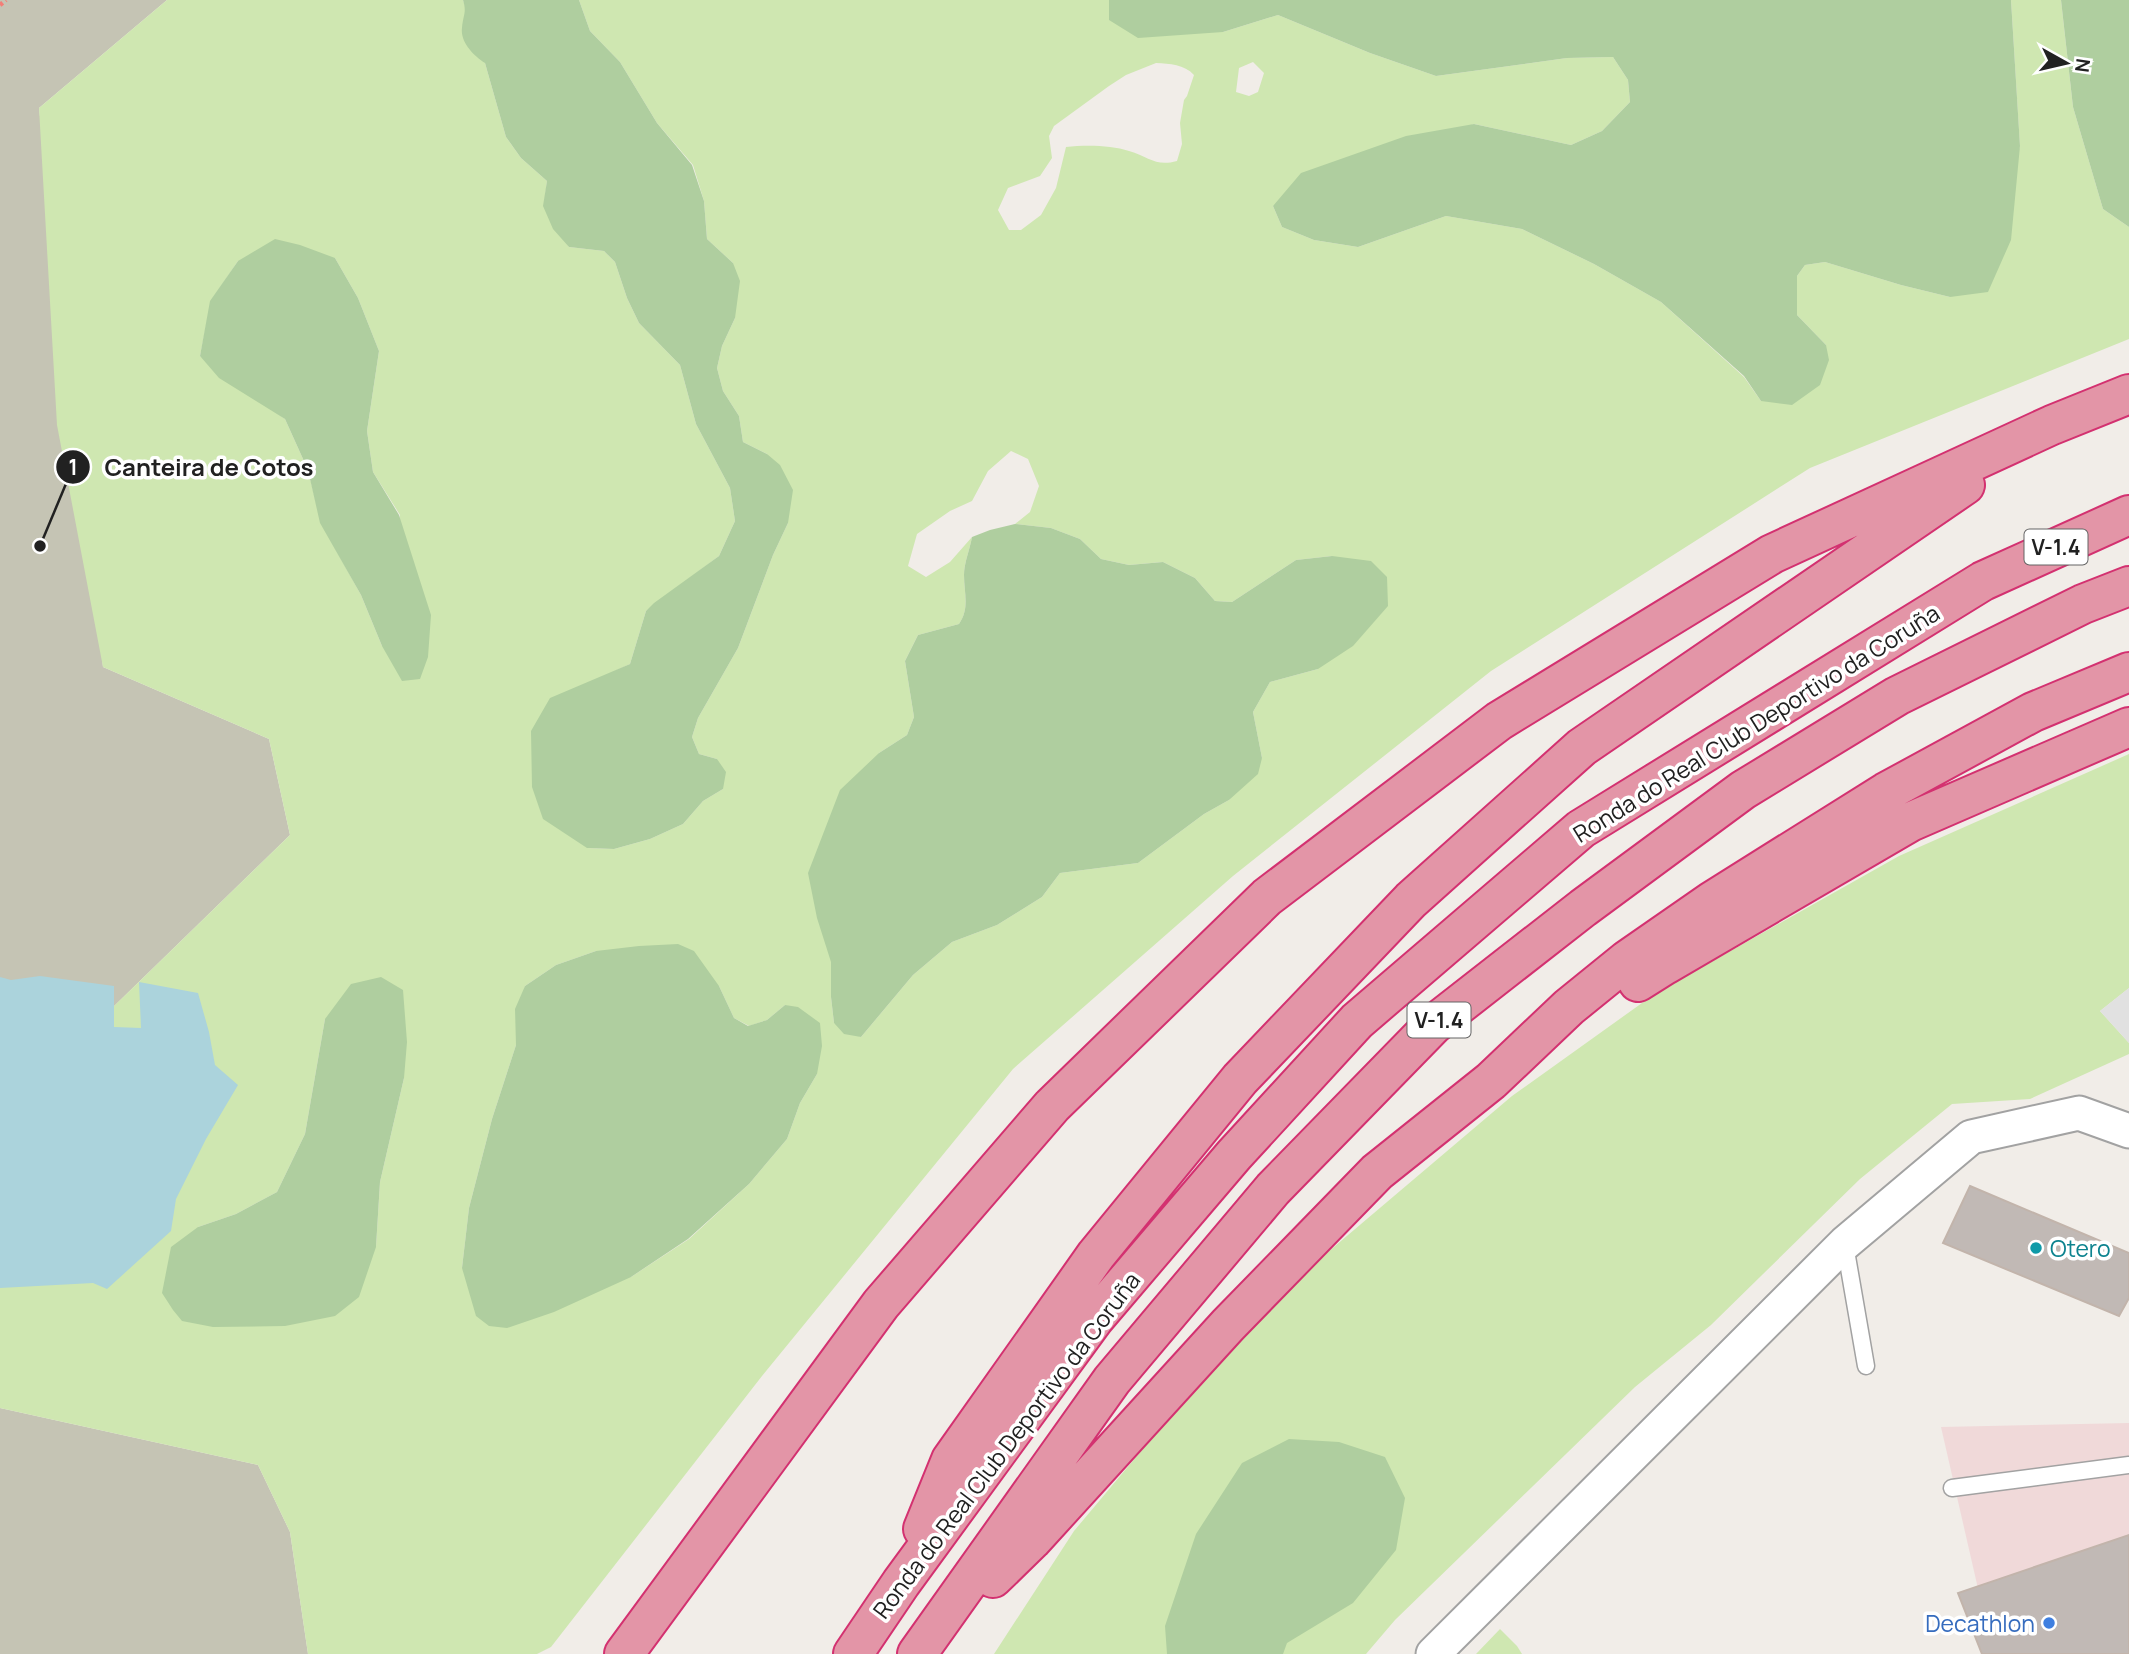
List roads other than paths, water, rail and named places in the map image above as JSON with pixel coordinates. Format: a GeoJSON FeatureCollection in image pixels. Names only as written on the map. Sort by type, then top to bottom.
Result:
{"type":"FeatureCollection","features":[{"type":"Feature","properties":{"kind":"highway"},"geometry":{"type":"LineString","coordinates":[[624,1654],[881,1304],[1052,1105],[1267,897],[1500,721],[1772,554],[2052,425],[2129,394]]}},
{"type":"Feature","properties":{"kind":"highway"},"geometry":{"type":"LineString","coordinates":[[901,1583],[951,1460],[1096,1255],[1241,1079],[1411,900],[1582,747],[2052,425]]}},
{"type":"Feature","properties":{"kind":"highway","name":"Ronda do Real Club Deportivo da Coruña"},"geometry":{"type":"LineString","coordinates":[[853,1654],[901,1583],[1094,1319],[1234,1155],[1357,1021],[1581,830],[1983,580],[2129,515]]}},
{"type":"Feature","properties":{"kind":"highway","name":"Ronda do Real Club Deportivo da Coruña"},"geometry":{"type":"LineString","coordinates":[[918,1652],[1112,1380],[1273,1189],[1433,1025],[1583,908],[1743,790],[1898,696],[2083,604],[2129,586]]}},
{"type":"Feature","properties":{"kind":"highway"},"geometry":{"type":"LineString","coordinates":[[918,1652],[1032,1540],[1228,1325],[1377,1172],[1491,1081],[1569,1007],[1627,960],[1712,901],[1886,792],[2033,712],[2129,672]]}},
{"type":"Feature","properties":{"kind":"highway"},"geometry":{"type":"LineString","coordinates":[[1491,1081],[1665,965],[1910,822],[2129,727]]}},
{"type":"Feature","properties":{"kind":"street"},"geometry":{"type":"LineString","coordinates":[[1433,1654],[1845,1243],[1971,1137],[2079,1113],[2129,1131]]}},
{"type":"Feature","properties":{"kind":"lane"},"geometry":{"type":"LineString","coordinates":[[1845,1243],[1866,1366]]}},
{"type":"Feature","properties":{"kind":"lane"},"geometry":{"type":"LineString","coordinates":[[1952,1489],[2129,1465]]}},
{"type":"Feature","properties":{"kind":"water"},"geometry":{"type":"Polygon","coordinates":[[[40,976],[114,986],[114,1027],[141,1028],[139,982],[198,993],[215,1065],[238,1085],[206,1139],[176,1199],[171,1231],[107,1289],[93,1283],[0,1288],[0,977],[11,980],[40,976]]]}},
{"type":"Feature","properties":{"kind":"place","name":"Canteira de Cotos"},"geometry":{"type":"Point","coordinates":[40,546]}},
{"type":"Feature","properties":{"kind":"place","name":"Otero"},"geometry":{"type":"Point","coordinates":[2036,1248]}},
{"type":"Feature","properties":{"kind":"place","name":"Decathlon"},"geometry":{"type":"Point","coordinates":[2049,1623]}}]}
